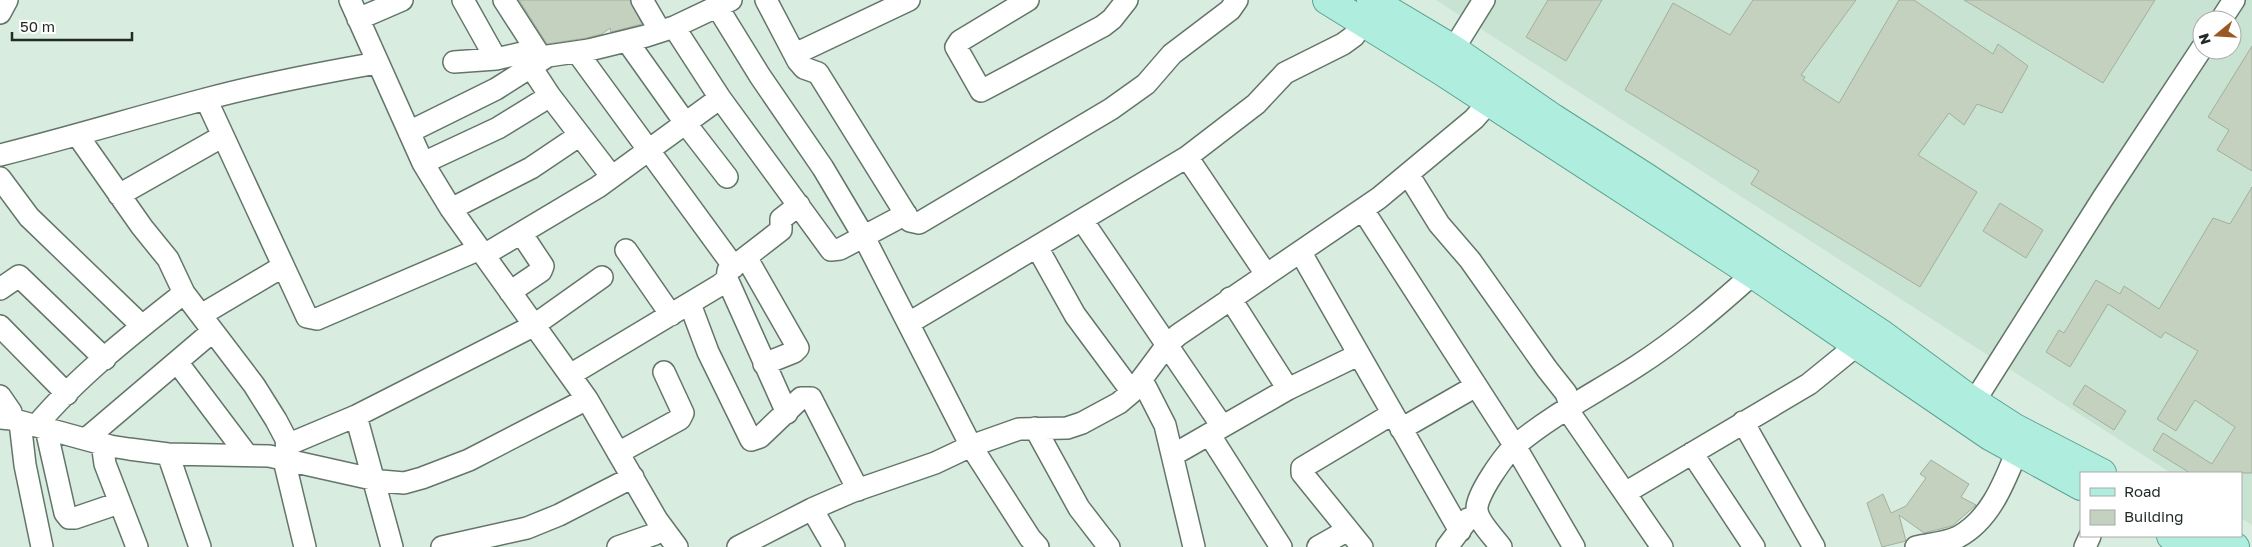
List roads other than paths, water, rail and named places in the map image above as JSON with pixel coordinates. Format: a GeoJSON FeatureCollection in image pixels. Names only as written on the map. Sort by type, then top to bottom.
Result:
{"type":"FeatureCollection","features":[{"type":"Feature","properties":{"kind":"main road"},"geometry":{"type":"LineString","coordinates":[[1327,0],[1367,11],[1874,330],[1974,402],[2017,452],[2080,485]]}},
{"type":"Feature","properties":{"kind":"main road"},"geometry":{"type":"LineString","coordinates":[[1447,60],[1489,102],[1754,274],[1857,345],[1995,427],[2100,472]]}},
{"type":"Feature","properties":{"kind":"main road"},"geometry":{"type":"LineString","coordinates":[[2173,537],[2192,547]]}},
{"type":"Feature","properties":{"kind":"main road"},"geometry":{"type":"LineString","coordinates":[[2217,537],[2234,547]]}},
{"type":"Feature","properties":{"kind":"street"},"geometry":{"type":"LineString","coordinates":[[0,13],[7,0]]}},
{"type":"Feature","properties":{"kind":"street"},"geometry":{"type":"LineString","coordinates":[[350,0],[423,163],[451,209],[587,399],[633,477],[656,534],[677,547]]}},
{"type":"Feature","properties":{"kind":"street"},"geometry":{"type":"LineString","coordinates":[[358,19],[402,0]]}},
{"type":"Feature","properties":{"kind":"street"},"geometry":{"type":"LineString","coordinates":[[463,0],[496,58]]}},
{"type":"Feature","properties":{"kind":"street"},"geometry":{"type":"LineString","coordinates":[[504,0],[536,59],[550,96],[612,177]]}},
{"type":"Feature","properties":{"kind":"street"},"geometry":{"type":"LineString","coordinates":[[642,0],[667,29],[720,98],[831,250],[840,250],[906,214]]}},
{"type":"Feature","properties":{"kind":"street"},"geometry":{"type":"LineString","coordinates":[[766,0],[804,68],[818,73],[910,221],[919,223],[1111,110],[1146,84],[1172,54],[1230,10],[1237,0]]}},
{"type":"Feature","properties":{"kind":"street"},"geometry":{"type":"LineString","coordinates":[[795,54],[876,7],[909,0]]}},
{"type":"Feature","properties":{"kind":"street"},"geometry":{"type":"LineString","coordinates":[[1028,0],[960,41],[956,47],[981,91],[1103,26],[1112,19],[1120,2]]}},
{"type":"Feature","properties":{"kind":"street"},"geometry":{"type":"LineString","coordinates":[[1447,60],[1484,0]]}},
{"type":"Feature","properties":{"kind":"street"},"geometry":{"type":"LineString","coordinates":[[454,62],[496,58],[536,59],[556,53],[577,52],[627,41],[667,29],[711,6],[823,168],[864,237],[971,446],[1030,538],[1038,547]]}},
{"type":"Feature","properties":{"kind":"street"},"geometry":{"type":"LineString","coordinates":[[909,323],[1187,157],[1256,104],[1285,73],[1343,44],[1354,36],[1367,11]]}},
{"type":"Feature","properties":{"kind":"street"},"geometry":{"type":"LineString","coordinates":[[627,41],[686,124],[727,176]]}},
{"type":"Feature","properties":{"kind":"street"},"geometry":{"type":"LineString","coordinates":[[577,52],[735,267],[798,348],[794,352],[764,364]]}},
{"type":"Feature","properties":{"kind":"street"},"geometry":{"type":"LineString","coordinates":[[409,132],[496,89],[536,59]]}},
{"type":"Feature","properties":{"kind":"street"},"geometry":{"type":"LineString","coordinates":[[1974,402],[2098,206],[2194,60]]}},
{"type":"Feature","properties":{"kind":"street"},"geometry":{"type":"LineString","coordinates":[[0,155],[78,136],[206,99],[316,74],[377,63]]}},
{"type":"Feature","properties":{"kind":"street"},"geometry":{"type":"LineString","coordinates":[[423,163],[498,128],[550,96]]}},
{"type":"Feature","properties":{"kind":"street"},"geometry":{"type":"LineString","coordinates":[[206,99],[282,267],[307,317],[318,319],[482,252],[521,233],[612,177],[720,98]]}},
{"type":"Feature","properties":{"kind":"street"},"geometry":{"type":"LineString","coordinates":[[738,547],[812,509],[858,490],[935,463],[971,446],[1019,429],[1067,428],[1082,424],[1119,403],[1137,386],[1167,345],[1230,298],[1301,253],[1363,210],[1474,119],[1489,102]]}},
{"type":"Feature","properties":{"kind":"street"},"geometry":{"type":"LineString","coordinates":[[451,209],[531,168],[580,135]]}},
{"type":"Feature","properties":{"kind":"street"},"geometry":{"type":"LineString","coordinates":[[78,136],[119,195],[168,259],[184,293],[276,420],[286,439],[285,453],[305,547]]}},
{"type":"Feature","properties":{"kind":"street"},"geometry":{"type":"LineString","coordinates":[[119,195],[223,136]]}},
{"type":"Feature","properties":{"kind":"street"},"geometry":{"type":"LineString","coordinates":[[1187,157],[1266,274]]}},
{"type":"Feature","properties":{"kind":"street"},"geometry":{"type":"LineString","coordinates":[[1408,174],[1439,224],[1470,260],[1566,393],[1569,402],[1567,409]]}},
{"type":"Feature","properties":{"kind":"street"},"geometry":{"type":"LineString","coordinates":[[0,178],[30,217],[142,326]]}},
{"type":"Feature","properties":{"kind":"street"},"geometry":{"type":"LineString","coordinates":[[570,375],[720,285],[735,267],[781,230],[781,219],[799,205]]}},
{"type":"Feature","properties":{"kind":"street"},"geometry":{"type":"LineString","coordinates":[[1363,210],[1515,446],[1574,547]]}},
{"type":"Feature","properties":{"kind":"street"},"geometry":{"type":"LineString","coordinates":[[1082,220],[1167,345],[1281,547]]}},
{"type":"Feature","properties":{"kind":"street"},"geometry":{"type":"LineString","coordinates":[[510,292],[541,271],[543,266],[521,233]]}},
{"type":"Feature","properties":{"kind":"street"},"geometry":{"type":"LineString","coordinates":[[1037,247],[1075,315],[1137,386],[1165,424],[1194,547]]}},
{"type":"Feature","properties":{"kind":"street"},"geometry":{"type":"LineString","coordinates":[[626,250],[671,315]]}},
{"type":"Feature","properties":{"kind":"street"},"geometry":{"type":"LineString","coordinates":[[1301,253],[1397,421],[1453,539],[1476,508],[1480,493],[1515,446],[1567,409],[1638,366],[1684,333],[1754,274]]}},
{"type":"Feature","properties":{"kind":"street"},"geometry":{"type":"LineString","coordinates":[[94,441],[177,362],[206,323],[282,267]]}},
{"type":"Feature","properties":{"kind":"street"},"geometry":{"type":"LineString","coordinates":[[735,267],[764,364],[787,413]]}},
{"type":"Feature","properties":{"kind":"street"},"geometry":{"type":"LineString","coordinates":[[0,288],[19,276],[105,359]]}},
{"type":"Feature","properties":{"kind":"street"},"geometry":{"type":"LineString","coordinates":[[23,423],[94,441],[168,454],[269,456],[285,453],[533,326],[602,277]]}},
{"type":"Feature","properties":{"kind":"street"},"geometry":{"type":"LineString","coordinates":[[23,423],[66,394],[142,326],[184,293]]}},
{"type":"Feature","properties":{"kind":"street"},"geometry":{"type":"LineString","coordinates":[[1230,298],[1288,389]]}},
{"type":"Feature","properties":{"kind":"street"},"geometry":{"type":"LineString","coordinates":[[690,304],[708,352],[751,440],[760,437],[801,398],[811,398],[858,490]]}},
{"type":"Feature","properties":{"kind":"street"},"geometry":{"type":"LineString","coordinates":[[0,326],[66,394]]}},
{"type":"Feature","properties":{"kind":"street"},"geometry":{"type":"LineString","coordinates":[[1625,493],[1809,384],[1857,345]]}},
{"type":"Feature","properties":{"kind":"street"},"geometry":{"type":"LineString","coordinates":[[1173,455],[1288,389],[1358,355]]}},
{"type":"Feature","properties":{"kind":"street"},"geometry":{"type":"LineString","coordinates":[[177,362],[247,455]]}},
{"type":"Feature","properties":{"kind":"street"},"geometry":{"type":"LineString","coordinates":[[618,453],[680,419],[683,413],[664,372]]}},
{"type":"Feature","properties":{"kind":"street"},"geometry":{"type":"LineString","coordinates":[[1362,547],[1302,473],[1302,468],[1397,421],[1476,386]]}},
{"type":"Feature","properties":{"kind":"street"},"geometry":{"type":"LineString","coordinates":[[0,396],[11,412],[23,423],[69,518],[75,518],[120,502]]}},
{"type":"Feature","properties":{"kind":"street"},"geometry":{"type":"LineString","coordinates":[[285,453],[374,480],[404,483],[469,460],[587,399]]}},
{"type":"Feature","properties":{"kind":"street"},"geometry":{"type":"LineString","coordinates":[[1567,409],[1662,547]]}},
{"type":"Feature","properties":{"kind":"street"},"geometry":{"type":"LineString","coordinates":[[356,416],[392,547]]}},
{"type":"Feature","properties":{"kind":"street"},"geometry":{"type":"LineString","coordinates":[[1744,422],[1814,547]]}},
{"type":"Feature","properties":{"kind":"street"},"geometry":{"type":"LineString","coordinates":[[23,423],[25,465],[42,547]]}},
{"type":"Feature","properties":{"kind":"street"},"geometry":{"type":"LineString","coordinates":[[1035,428],[1079,508],[1109,547]]}},
{"type":"Feature","properties":{"kind":"street"},"geometry":{"type":"LineString","coordinates":[[94,441],[105,464],[137,547]]}},
{"type":"Feature","properties":{"kind":"street"},"geometry":{"type":"LineString","coordinates":[[1916,547],[1957,538],[1968,530],[1986,512],[2000,491],[2017,452]]}},
{"type":"Feature","properties":{"kind":"street"},"geometry":{"type":"LineString","coordinates":[[1692,453],[1754,547]]}},
{"type":"Feature","properties":{"kind":"street"},"geometry":{"type":"LineString","coordinates":[[168,454],[200,547]]}},
{"type":"Feature","properties":{"kind":"street"},"geometry":{"type":"LineString","coordinates":[[442,547],[534,525],[633,477]]}},
{"type":"Feature","properties":{"kind":"street"},"geometry":{"type":"LineString","coordinates":[[1476,508],[1478,515],[1501,547]]}},
{"type":"Feature","properties":{"kind":"street"},"geometry":{"type":"LineString","coordinates":[[812,509],[834,547]]}},
{"type":"Feature","properties":{"kind":"street"},"geometry":{"type":"LineString","coordinates":[[1318,547],[1348,530]]}},
{"type":"Feature","properties":{"kind":"street"},"geometry":{"type":"LineString","coordinates":[[618,547],[656,534]]}}]}
